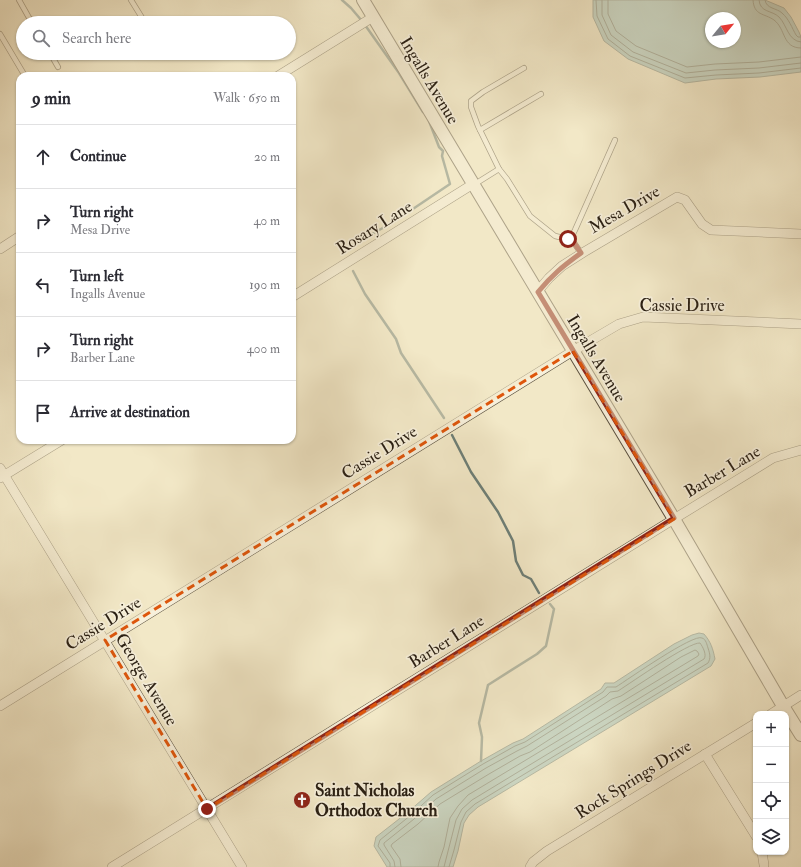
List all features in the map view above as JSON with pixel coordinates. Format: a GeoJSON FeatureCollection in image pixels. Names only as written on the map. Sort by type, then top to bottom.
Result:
{"type":"FeatureCollection","features":[{"type":"Feature","properties":{"kind":"street","name":"Ingalls Avenue"},"geometry":{"type":"LineString","coordinates":[[362,0],[674,518],[801,735]]}},
{"type":"Feature","properties":{"kind":"street"},"geometry":{"type":"LineString","coordinates":[[284,72],[373,17]]}},
{"type":"Feature","properties":{"kind":"street","name":"Rosary Lane"},"geometry":{"type":"LineString","coordinates":[[296,295],[473,184]]}},
{"type":"Feature","properties":{"kind":"street","name":"Mesa Drive"},"geometry":{"type":"LineString","coordinates":[[538,292],[553,274],[581,253],[677,197],[685,200],[702,224],[711,230],[801,234]]}},
{"type":"Feature","properties":{"kind":"street"},"geometry":{"type":"LineString","coordinates":[[0,249],[16,239]]}},
{"type":"Feature","properties":{"kind":"street","name":"Cassie Drive"},"geometry":{"type":"LineString","coordinates":[[0,706],[619,324],[643,317],[801,324]]}},
{"type":"Feature","properties":{"kind":"street"},"geometry":{"type":"LineString","coordinates":[[2,474],[55,444]]}},
{"type":"Feature","properties":{"kind":"street","name":"Barber Lane"},"geometry":{"type":"LineString","coordinates":[[112,867],[773,458],[801,450]]}},
{"type":"Feature","properties":{"kind":"street","name":"George Avenue"},"geometry":{"type":"LineString","coordinates":[[2,474],[105,640],[242,867]]}},
{"type":"Feature","properties":{"kind":"street"},"geometry":{"type":"LineString","coordinates":[[775,711],[801,695]]}},
{"type":"Feature","properties":{"kind":"street","name":"Rock Springs Drive"},"geometry":{"type":"LineString","coordinates":[[530,867],[533,862],[547,851],[753,725]]}},
{"type":"Feature","properties":{"kind":"street"},"geometry":{"type":"LineString","coordinates":[[705,754],[753,831]]}},
{"type":"Feature","properties":{"kind":"street"},"geometry":{"type":"LineString","coordinates":[[762,855],[764,865]]}},
{"type":"Feature","properties":{"kind":"lane"},"geometry":{"type":"LineString","coordinates":[[19,0],[28,16]]}},
{"type":"Feature","properties":{"kind":"lane"},"geometry":{"type":"LineString","coordinates":[[131,0],[141,16]]}},
{"type":"Feature","properties":{"kind":"lane"},"geometry":{"type":"LineString","coordinates":[[0,34],[23,72]]}},
{"type":"Feature","properties":{"kind":"lane"},"geometry":{"type":"LineString","coordinates":[[54,60],[58,67]]}},
{"type":"Feature","properties":{"kind":"lane"},"geometry":{"type":"LineString","coordinates":[[524,68],[483,92],[472,101],[471,107],[480,130],[499,169],[530,216],[555,236],[568,239],[575,230],[615,140]]}},
{"type":"Feature","properties":{"kind":"lane"},"geometry":{"type":"LineString","coordinates":[[480,130],[541,94]]}},
{"type":"Feature","properties":{"kind":"lane"},"geometry":{"type":"LineString","coordinates":[[473,184],[499,169]]}},
{"type":"Feature","properties":{"kind":"lane"},"geometry":{"type":"LineString","coordinates":[[570,237],[581,253]]}},
{"type":"Feature","properties":{"kind":"highlighted area"},"geometry":{"type":"Polygon","coordinates":[[[573,351],[674,519],[207,809],[105,640],[573,351]]]}},
{"type":"Feature","properties":{"kind":"water"},"geometry":{"type":"Polygon","coordinates":[[[593,0],[765,0],[784,8],[799,32],[801,37],[801,72],[685,83],[628,59],[604,41],[593,17],[593,0]]]}},
{"type":"Feature","properties":{"kind":"water"},"geometry":{"type":"Polygon","coordinates":[[[699,633],[704,634],[712,649],[715,659],[711,666],[478,807],[469,815],[464,823],[453,867],[387,867],[374,846],[376,837],[431,792],[481,761],[523,739],[601,689],[605,683],[614,683],[674,644],[699,633]]]}},
{"type":"Feature","properties":{"kind":"waterway"},"geometry":{"type":"LineString","coordinates":[[342,0],[362,21]]}},
{"type":"Feature","properties":{"kind":"waterway"},"geometry":{"type":"LineString","coordinates":[[365,25],[399,73],[423,112]]}},
{"type":"Feature","properties":{"kind":"waterway"},"geometry":{"type":"LineString","coordinates":[[351,248],[351,246],[395,221],[450,184],[442,156],[443,151],[439,147],[429,121]]}},
{"type":"Feature","properties":{"kind":"waterway"},"geometry":{"type":"LineString","coordinates":[[353,271],[365,294],[396,339],[401,353],[444,418]]}},
{"type":"Feature","properties":{"kind":"waterway"},"geometry":{"type":"LineString","coordinates":[[452,435],[471,472],[498,512],[513,541],[516,561],[523,575],[531,579],[539,593]]}},
{"type":"Feature","properties":{"kind":"waterway"},"geometry":{"type":"LineString","coordinates":[[481,761],[482,737],[479,723],[488,685],[537,654],[546,646],[554,609],[550,604]]}},
{"type":"Feature","properties":{"kind":"place","name":"Saint Nicholas Orthodox Church"},"geometry":{"type":"Point","coordinates":[302,800]}},
{"type":"Feature","properties":{"kind":"route"},"geometry":{"type":"LineString","coordinates":[[207,809],[674,518],[538,292],[549,278],[562,266],[581,253],[570,237],[568,239]]}}]}
